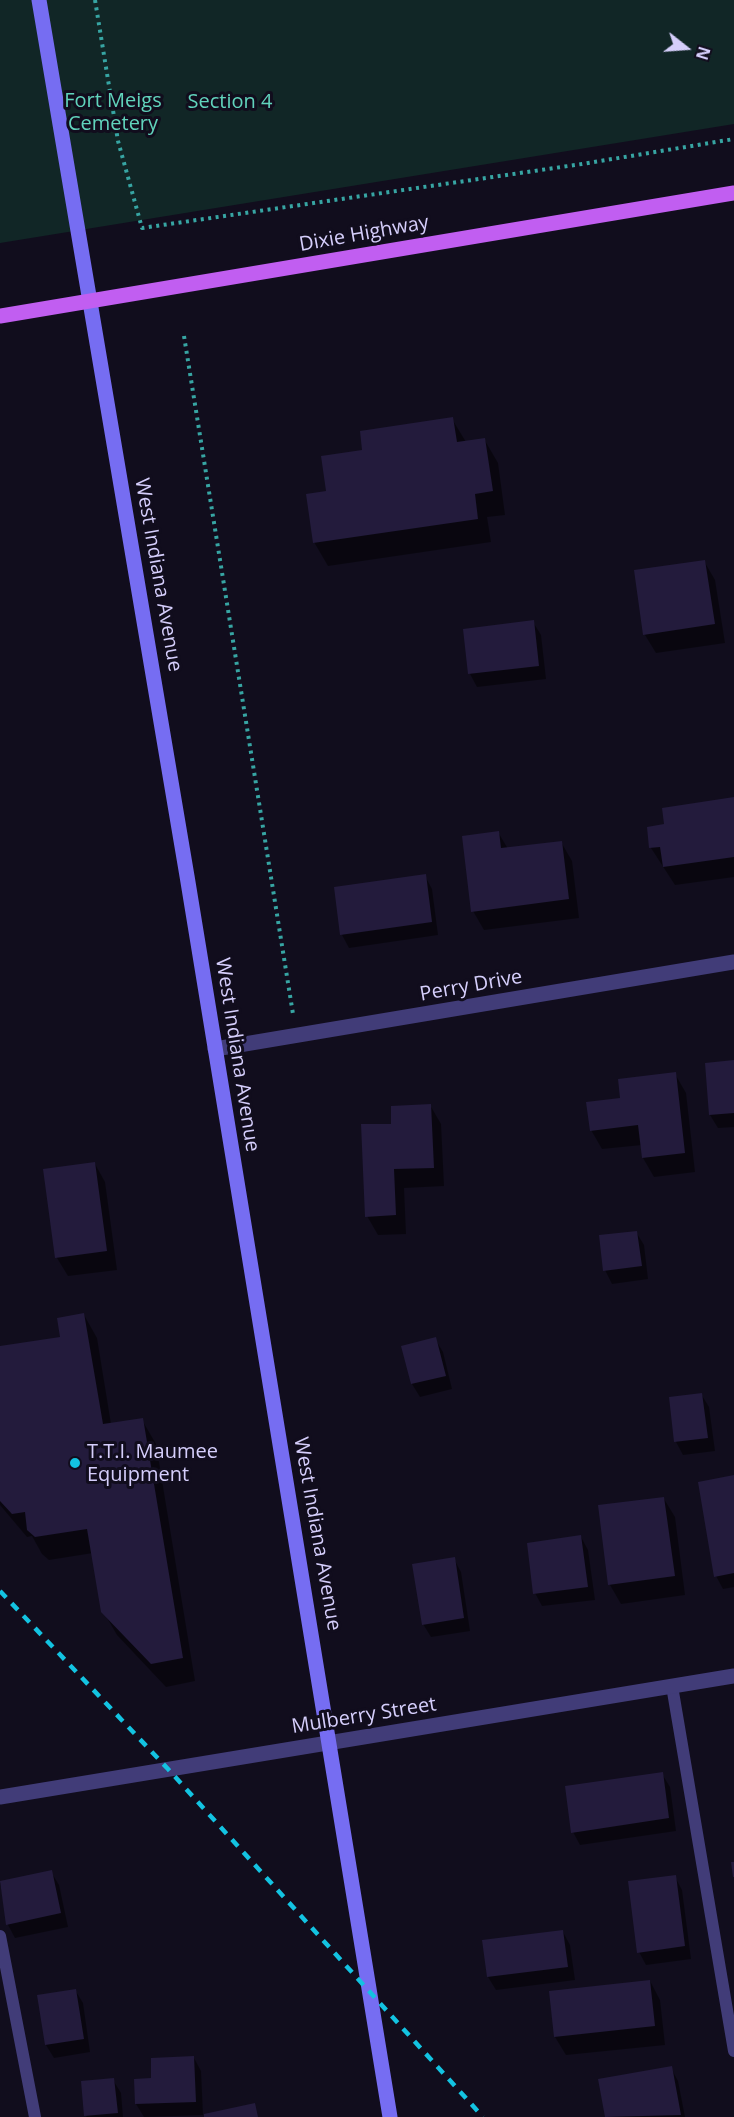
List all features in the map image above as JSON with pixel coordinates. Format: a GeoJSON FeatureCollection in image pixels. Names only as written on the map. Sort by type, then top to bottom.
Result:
{"type":"FeatureCollection","features":[{"type":"Feature","properties":{"kind":"main road","name":"West Indiana Avenue"},"geometry":{"type":"LineString","coordinates":[[39,0],[330,1742],[390,2117]]}},
{"type":"Feature","properties":{"kind":"main road","name":"Dixie Highway"},"geometry":{"type":"LineString","coordinates":[[0,316],[734,193]]}},
{"type":"Feature","properties":{"kind":"street","name":"Perry Drive"},"geometry":{"type":"LineString","coordinates":[[215,1049],[734,962]]}},
{"type":"Feature","properties":{"kind":"street","name":"Mulberry Street"},"geometry":{"type":"LineString","coordinates":[[0,1797],[734,1676]]}},
{"type":"Feature","properties":{"kind":"lane"},"geometry":{"type":"LineString","coordinates":[[672,1686],[734,2051]]}},
{"type":"Feature","properties":{"kind":"lane"},"geometry":{"type":"LineString","coordinates":[[0,1936],[35,2117]]}},
{"type":"Feature","properties":{"kind":"path"},"geometry":{"type":"LineString","coordinates":[[95,0],[118,141],[142,228],[582,164],[734,139]]}},
{"type":"Feature","properties":{"kind":"path"},"geometry":{"type":"LineString","coordinates":[[184,336],[294,1024]]}},
{"type":"Feature","properties":{"kind":"green space","name":"Fort Meigs Cemetery"},"geometry":{"type":"Polygon","coordinates":[[[0,0],[734,0],[734,124],[0,243],[0,0]]]}},
{"type":"Feature","properties":{"kind":"building"},"geometry":{"type":"Polygon","coordinates":[[[453,417],[457,442],[485,438],[493,491],[475,494],[478,519],[313,543],[306,494],[326,491],[321,456],[362,450],[360,431],[453,417]]]}},
{"type":"Feature","properties":{"kind":"building"},"geometry":{"type":"Polygon","coordinates":[[[705,560],[715,624],[643,635],[634,570],[705,560]]]}},
{"type":"Feature","properties":{"kind":"building"},"geometry":{"type":"Polygon","coordinates":[[[534,620],[539,666],[468,674],[463,629],[534,620]]]}},
{"type":"Feature","properties":{"kind":"building"},"geometry":{"type":"Polygon","coordinates":[[[734,797],[734,857],[663,867],[660,847],[649,848],[647,827],[664,824],[662,808],[734,797]]]}},
{"type":"Feature","properties":{"kind":"building"},"geometry":{"type":"Polygon","coordinates":[[[499,831],[501,848],[562,841],[569,899],[471,912],[462,836],[499,831]]]}},
{"type":"Feature","properties":{"kind":"building"},"geometry":{"type":"Polygon","coordinates":[[[426,874],[432,922],[340,935],[334,887],[426,874]]]}},
{"type":"Feature","properties":{"kind":"building"},"geometry":{"type":"Polygon","coordinates":[[[734,1060],[734,1113],[709,1115],[705,1063],[734,1060]]]}},
{"type":"Feature","properties":{"kind":"building"},"geometry":{"type":"Polygon","coordinates":[[[676,1072],[685,1153],[642,1158],[638,1125],[590,1131],[586,1102],[620,1098],[618,1079],[676,1072]]]}},
{"type":"Feature","properties":{"kind":"building"},"geometry":{"type":"Polygon","coordinates":[[[431,1104],[434,1168],[394,1169],[396,1215],[365,1217],[361,1124],[391,1124],[391,1106],[431,1104]]]}},
{"type":"Feature","properties":{"kind":"building"},"geometry":{"type":"Polygon","coordinates":[[[95,1162],[107,1251],[55,1258],[43,1169],[95,1162]]]}},
{"type":"Feature","properties":{"kind":"building"},"geometry":{"type":"Polygon","coordinates":[[[637,1231],[642,1266],[603,1271],[599,1235],[637,1231]]]}},
{"type":"Feature","properties":{"kind":"building","name":"T.T.I. Maumee Equipment"},"geometry":{"type":"Polygon","coordinates":[[[84,1313],[103,1424],[143,1418],[183,1658],[151,1664],[101,1612],[87,1529],[35,1537],[27,1530],[25,1512],[12,1514],[0,1501],[0,1346],[60,1337],[57,1318],[84,1313]]]}},
{"type":"Feature","properties":{"kind":"building"},"geometry":{"type":"Polygon","coordinates":[[[436,1337],[446,1376],[411,1384],[401,1346],[436,1337]]]}},
{"type":"Feature","properties":{"kind":"building"},"geometry":{"type":"Polygon","coordinates":[[[702,1393],[708,1438],[674,1442],[669,1397],[702,1393]]]}},
{"type":"Feature","properties":{"kind":"building"},"geometry":{"type":"Polygon","coordinates":[[[734,1475],[734,1573],[714,1577],[698,1482],[734,1475]]]}},
{"type":"Feature","properties":{"kind":"building"},"geometry":{"type":"Polygon","coordinates":[[[664,1497],[675,1576],[608,1585],[598,1505],[664,1497]]]}},
{"type":"Feature","properties":{"kind":"building"},"geometry":{"type":"Polygon","coordinates":[[[581,1535],[588,1587],[533,1594],[527,1543],[581,1535]]]}},
{"type":"Feature","properties":{"kind":"building"},"geometry":{"type":"Polygon","coordinates":[[[455,1557],[464,1618],[422,1625],[412,1564],[455,1557]]]}},
{"type":"Feature","properties":{"kind":"building"},"geometry":{"type":"Polygon","coordinates":[[[663,1772],[669,1818],[571,1833],[565,1786],[663,1772]]]}},
{"type":"Feature","properties":{"kind":"building"},"geometry":{"type":"Polygon","coordinates":[[[731,1862],[734,1862],[734,1877],[733,1877],[731,1862]]]}},
{"type":"Feature","properties":{"kind":"building"},"geometry":{"type":"Polygon","coordinates":[[[52,1870],[61,1913],[6,1925],[0,1881],[52,1870]]]}},
{"type":"Feature","properties":{"kind":"building"},"geometry":{"type":"Polygon","coordinates":[[[676,1875],[685,1946],[637,1953],[628,1881],[676,1875]]]}},
{"type":"Feature","properties":{"kind":"building"},"geometry":{"type":"Polygon","coordinates":[[[563,1930],[568,1967],[487,1977],[482,1940],[563,1930]]]}},
{"type":"Feature","properties":{"kind":"building"},"geometry":{"type":"Polygon","coordinates":[[[650,1980],[655,2026],[554,2037],[549,1991],[650,1980]]]}},
{"type":"Feature","properties":{"kind":"building"},"geometry":{"type":"Polygon","coordinates":[[[76,1989],[84,2039],[45,2045],[37,1995],[76,1989]]]}},
{"type":"Feature","properties":{"kind":"building"},"geometry":{"type":"Polygon","coordinates":[[[194,2056],[196,2102],[135,2104],[134,2079],[151,2078],[151,2058],[194,2056]]]}},
{"type":"Feature","properties":{"kind":"building"},"geometry":{"type":"Polygon","coordinates":[[[672,2066],[681,2115],[605,2117],[598,2079],[672,2066]]]}},
{"type":"Feature","properties":{"kind":"building"},"geometry":{"type":"Polygon","coordinates":[[[114,2078],[118,2113],[84,2116],[81,2081],[114,2078]]]}},
{"type":"Feature","properties":{"kind":"building"},"geometry":{"type":"Polygon","coordinates":[[[255,2103],[258,2117],[204,2117],[204,2114],[255,2103]]]}},
{"type":"Feature","properties":{"kind":"railway"},"geometry":{"type":"LineString","coordinates":[[0,1591],[168,1769],[483,2117]]}},
{"type":"Feature","properties":{"kind":"place","name":"T.T.I. Maumee Equipment"},"geometry":{"type":"Point","coordinates":[75,1463]}},
{"type":"Feature","properties":{"kind":"park label","name":"Section 4"},"geometry":{"type":"Point","coordinates":[230,102]}}]}
